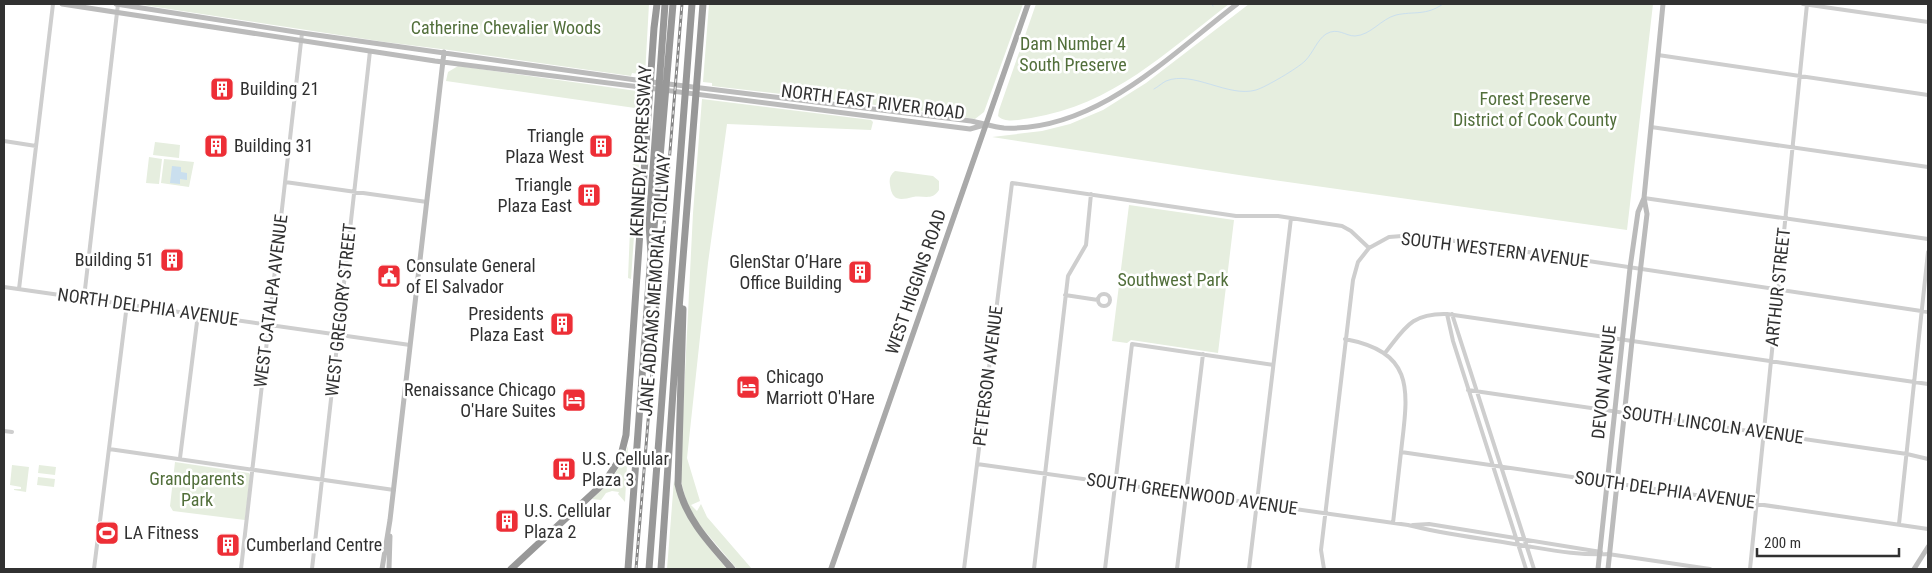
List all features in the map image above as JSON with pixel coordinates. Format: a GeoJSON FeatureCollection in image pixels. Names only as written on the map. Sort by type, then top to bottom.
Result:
{"type":"FeatureCollection","features":[{"type":"Feature","properties":{"kind":"highway"},"geometry":{"type":"LineString","coordinates":[[511,569],[604,483],[614,469],[624,446],[656,4]]}},
{"type":"Feature","properties":{"kind":"highway","name":"KENNEDY EXPRESSWAY"},"geometry":{"type":"LineString","coordinates":[[628,569],[651,254],[650,214],[665,4]]}},
{"type":"Feature","properties":{"kind":"highway","name":"JANE ADDAMS MEMORIAL TOLLWAY"},"geometry":{"type":"LineString","coordinates":[[651,254],[656,224],[673,4]]}},
{"type":"Feature","properties":{"kind":"highway","name":"JANE ADDAMS MEMORIAL TOLLWAY"},"geometry":{"type":"LineString","coordinates":[[649,569],[692,4]]}},
{"type":"Feature","properties":{"kind":"highway"},"geometry":{"type":"LineString","coordinates":[[661,569],[703,4]]}},
{"type":"Feature","properties":{"kind":"highway"},"geometry":{"type":"LineString","coordinates":[[683,261],[678,484],[688,513],[732,569]]}},
{"type":"Feature","properties":{"kind":"main road","name":"NORTH EAST RIVER ROAD"},"geometry":{"type":"LineString","coordinates":[[62,4],[443,62],[971,120],[1004,128],[1054,122],[1082,113],[1142,78],[1237,4]]}},
{"type":"Feature","properties":{"kind":"main road","name":"NORTH EAST RIVER ROAD"},"geometry":{"type":"LineString","coordinates":[[117,4],[302,33],[444,52],[636,83]]}},
{"type":"Feature","properties":{"kind":"main road","name":"WEST HIGGINS ROAD"},"geometry":{"type":"LineString","coordinates":[[831,569],[1028,4]]}},
{"type":"Feature","properties":{"kind":"main road","name":"DEVON AVENUE"},"geometry":{"type":"LineString","coordinates":[[1608,569],[1647,214],[1644,198],[1663,4]]}},
{"type":"Feature","properties":{"kind":"main road"},"geometry":{"type":"LineString","coordinates":[[382,569],[394,490],[444,52]]}},
{"type":"Feature","properties":{"kind":"main road","name":"DEVON AVENUE"},"geometry":{"type":"LineString","coordinates":[[1598,569],[1630,268],[1638,212],[1644,198]]}},
{"type":"Feature","properties":{"kind":"main road"},"geometry":{"type":"LineString","coordinates":[[389,569],[390,520]]}},
{"type":"Feature","properties":{"kind":"main road"},"geometry":{"type":"LineString","coordinates":[[1914,569],[1928,547]]}},
{"type":"Feature","properties":{"kind":"street"},"geometry":{"type":"LineString","coordinates":[[20,289],[54,4]]}},
{"type":"Feature","properties":{"kind":"street"},"geometry":{"type":"LineString","coordinates":[[84,298],[117,4]]}},
{"type":"Feature","properties":{"kind":"street"},"geometry":{"type":"LineString","coordinates":[[1803,4],[1928,22]]}},
{"type":"Feature","properties":{"kind":"street","name":"ARTHUR STREET"},"geometry":{"type":"LineString","coordinates":[[1750,569],[1807,4]]}},
{"type":"Feature","properties":{"kind":"street","name":"WEST CATALPA AVENUE"},"geometry":{"type":"LineString","coordinates":[[240,569],[302,33]]}},
{"type":"Feature","properties":{"kind":"street","name":"WEST GREGORY STREET"},"geometry":{"type":"LineString","coordinates":[[312,569],[370,51]]}},
{"type":"Feature","properties":{"kind":"street"},"geometry":{"type":"LineString","coordinates":[[1658,55],[1928,95]]}},
{"type":"Feature","properties":{"kind":"street"},"geometry":{"type":"LineString","coordinates":[[1651,127],[1928,167]]}},
{"type":"Feature","properties":{"kind":"street"},"geometry":{"type":"LineString","coordinates":[[4,141],[36,146]]}},
{"type":"Feature","properties":{"kind":"street"},"geometry":{"type":"LineString","coordinates":[[284,182],[427,202]]}},
{"type":"Feature","properties":{"kind":"street","name":"PETERSON AVENUE"},"geometry":{"type":"LineString","coordinates":[[964,569],[1012,183],[1092,194]]}},
{"type":"Feature","properties":{"kind":"street"},"geometry":{"type":"LineString","coordinates":[[1034,569],[1068,276],[1086,245],[1092,194],[1236,216],[1291,218],[1347,228],[1369,248],[1362,255],[1355,271],[1321,550],[1324,569]]}},
{"type":"Feature","properties":{"kind":"street"},"geometry":{"type":"LineString","coordinates":[[1644,198],[1928,239]]}},
{"type":"Feature","properties":{"kind":"street"},"geometry":{"type":"LineString","coordinates":[[1249,569],[1291,218]]}},
{"type":"Feature","properties":{"kind":"street","name":"SOUTH WESTERN AVENUE"},"geometry":{"type":"LineString","coordinates":[[1369,248],[1389,237],[1415,236],[1928,312]]}},
{"type":"Feature","properties":{"kind":"street"},"geometry":{"type":"LineString","coordinates":[[1899,524],[1928,252]]}},
{"type":"Feature","properties":{"kind":"street","name":"NORTH DELPHIA AVENUE"},"geometry":{"type":"LineString","coordinates":[[4,287],[410,345]]}},
{"type":"Feature","properties":{"kind":"street"},"geometry":{"type":"LineString","coordinates":[[1066,295],[1098,300]]}},
{"type":"Feature","properties":{"kind":"street"},"geometry":{"type":"LineString","coordinates":[[94,569],[127,304]]}},
{"type":"Feature","properties":{"kind":"street"},"geometry":{"type":"LineString","coordinates":[[180,458],[198,314]]}},
{"type":"Feature","properties":{"kind":"street"},"geometry":{"type":"LineString","coordinates":[[1385,353],[1410,324],[1417,319],[1431,314],[1452,314],[1928,384]]}},
{"type":"Feature","properties":{"kind":"street"},"geometry":{"type":"LineString","coordinates":[[1447,314],[1450,332],[1526,569]]}},
{"type":"Feature","properties":{"kind":"street"},"geometry":{"type":"LineString","coordinates":[[1452,314],[1534,569]]}},
{"type":"Feature","properties":{"kind":"street"},"geometry":{"type":"LineString","coordinates":[[1346,339],[1372,345],[1385,353],[1400,373],[1406,393],[1393,523]]}},
{"type":"Feature","properties":{"kind":"street"},"geometry":{"type":"LineString","coordinates":[[1105,569],[1132,344],[1273,365]]}},
{"type":"Feature","properties":{"kind":"street"},"geometry":{"type":"LineString","coordinates":[[1177,569],[1203,354]]}},
{"type":"Feature","properties":{"kind":"street","name":"SOUTH LINCOLN AVENUE"},"geometry":{"type":"LineString","coordinates":[[1468,390],[1764,432],[1907,454],[1928,460]]}},
{"type":"Feature","properties":{"kind":"street"},"geometry":{"type":"LineString","coordinates":[[4,431],[12,432]]}},
{"type":"Feature","properties":{"kind":"street"},"geometry":{"type":"LineString","coordinates":[[109,448],[394,490]]}},
{"type":"Feature","properties":{"kind":"street","name":"SOUTH DELPHIA AVENUE"},"geometry":{"type":"LineString","coordinates":[[1401,452],[1928,529]]}},
{"type":"Feature","properties":{"kind":"street","name":"SOUTH GREENWOOD AVENUE"},"geometry":{"type":"LineString","coordinates":[[977,464],[1408,525],[1527,546],[1610,554],[1710,569]]}},
{"type":"Feature","properties":{"kind":"street","name":"SOUTH GREENWOOD AVENUE"},"geometry":{"type":"LineString","coordinates":[[1408,525],[1428,524],[1600,553]]}},
{"type":"Feature","properties":{"kind":"green space","name":"Catherine Chevalier Woods"},"geometry":{"type":"Polygon","coordinates":[[[136,4],[649,4],[645,75],[632,73],[631,76],[385,42],[136,4]]]}},
{"type":"Feature","properties":{"kind":"green space"},"geometry":{"type":"Polygon","coordinates":[[[709,4],[1023,4],[984,112],[975,119],[901,108],[712,86],[712,83],[703,82],[709,4]]]}},
{"type":"Feature","properties":{"kind":"green space","name":"Dam Number 4 South Preserve"},"geometry":{"type":"Polygon","coordinates":[[[1036,4],[1229,4],[1160,58],[1113,89],[1060,111],[1031,118],[1005,120],[998,116],[999,110],[1036,4]]]}},
{"type":"Feature","properties":{"kind":"green space","name":"Forest Preserve District of Cook County"},"geometry":{"type":"Polygon","coordinates":[[[1249,4],[1653,4],[1627,230],[1239,175],[992,137],[1042,131],[1070,124],[1103,110],[1146,83],[1249,4]]]}},
{"type":"Feature","properties":{"kind":"green space"},"geometry":{"type":"Polygon","coordinates":[[[458,66],[644,92],[631,279],[628,278],[635,108],[446,81],[448,72],[458,66]]]}},
{"type":"Feature","properties":{"kind":"green space"},"geometry":{"type":"Polygon","coordinates":[[[702,99],[871,120],[873,122],[871,130],[727,124],[708,263],[687,458],[700,501],[691,505],[697,511],[701,504],[707,517],[752,569],[737,569],[698,523],[686,499],[680,473],[693,213],[702,99]]]}},
{"type":"Feature","properties":{"kind":"green space"},"geometry":{"type":"Polygon","coordinates":[[[155,142],[180,145],[179,158],[153,155],[155,142]]]}},
{"type":"Feature","properties":{"kind":"green space"},"geometry":{"type":"Polygon","coordinates":[[[149,157],[162,159],[159,184],[146,183],[149,157]]]}},
{"type":"Feature","properties":{"kind":"green space"},"geometry":{"type":"Polygon","coordinates":[[[164,159],[194,162],[189,187],[161,183],[164,159]]]}},
{"type":"Feature","properties":{"kind":"green space"},"geometry":{"type":"Polygon","coordinates":[[[895,171],[933,176],[939,181],[939,190],[931,197],[905,199],[895,197],[891,191],[890,179],[895,171]]]}},
{"type":"Feature","properties":{"kind":"green space","name":"Southwest Park"},"geometry":{"type":"Polygon","coordinates":[[[1129,205],[1234,220],[1218,353],[1131,340],[1127,343],[1112,341],[1129,205]]]}},
{"type":"Feature","properties":{"kind":"green space"},"geometry":{"type":"Polygon","coordinates":[[[628,446],[625,502],[618,494],[619,492],[612,491],[606,493],[601,500],[592,499],[614,476],[628,446]]]}},
{"type":"Feature","properties":{"kind":"green space","name":"Grandparents Park"},"geometry":{"type":"Polygon","coordinates":[[[175,462],[249,473],[245,520],[173,511],[170,506],[175,462]]]}},
{"type":"Feature","properties":{"kind":"green space"},"geometry":{"type":"Polygon","coordinates":[[[12,465],[29,467],[26,492],[14,490],[21,489],[21,487],[10,485],[12,465]]]}},
{"type":"Feature","properties":{"kind":"green space"},"geometry":{"type":"Polygon","coordinates":[[[39,465],[56,467],[55,475],[38,473],[39,465]]]}},
{"type":"Feature","properties":{"kind":"green space"},"geometry":{"type":"Polygon","coordinates":[[[38,477],[55,479],[54,487],[37,485],[38,477]]]}},
{"type":"Feature","properties":{"kind":"green space"},"geometry":{"type":"Polygon","coordinates":[[[674,480],[682,505],[694,528],[727,569],[667,569],[674,480]]]}},
{"type":"Feature","properties":{"kind":"water"},"geometry":{"type":"Polygon","coordinates":[[[172,166],[181,167],[181,172],[187,173],[187,180],[180,179],[180,184],[170,183],[172,166]]]}},
{"type":"Feature","properties":{"kind":"waterway"},"geometry":{"type":"LineString","coordinates":[[1154,89],[1166,81],[1188,79],[1234,90],[1256,90],[1301,64],[1308,58],[1320,40],[1330,32],[1341,32],[1351,36],[1361,35],[1396,15],[1425,12],[1443,4]]}},
{"type":"Feature","properties":{"kind":"railway"},"geometry":{"type":"LineString","coordinates":[[636,569],[682,4]]}},
{"type":"Feature","properties":{"kind":"place","name":"Building 21"},"geometry":{"type":"Point","coordinates":[222,89]}},
{"type":"Feature","properties":{"kind":"place","name":"Building 31"},"geometry":{"type":"Point","coordinates":[216,146]}},
{"type":"Feature","properties":{"kind":"place","name":"Triangle Plaza West"},"geometry":{"type":"Point","coordinates":[601,146]}},
{"type":"Feature","properties":{"kind":"place","name":"Triangle Plaza East"},"geometry":{"type":"Point","coordinates":[589,195]}},
{"type":"Feature","properties":{"kind":"place","name":"Building 51"},"geometry":{"type":"Point","coordinates":[172,260]}},
{"type":"Feature","properties":{"kind":"place","name":"GlenStar O’Hare Office Building"},"geometry":{"type":"Point","coordinates":[860,272]}},
{"type":"Feature","properties":{"kind":"place","name":"Consulate General of El Salvador"},"geometry":{"type":"Point","coordinates":[389,276]}},
{"type":"Feature","properties":{"kind":"place","name":"Presidents Plaza East"},"geometry":{"type":"Point","coordinates":[562,324]}},
{"type":"Feature","properties":{"kind":"place","name":"Chicago Marriott O'Hare"},"geometry":{"type":"Point","coordinates":[748,387]}},
{"type":"Feature","properties":{"kind":"place","name":"Renaissance Chicago O'Hare Suites"},"geometry":{"type":"Point","coordinates":[574,400]}},
{"type":"Feature","properties":{"kind":"place","name":"U.S. Cellular Plaza 3"},"geometry":{"type":"Point","coordinates":[564,469]}},
{"type":"Feature","properties":{"kind":"place","name":"U.S. Cellular Plaza 2"},"geometry":{"type":"Point","coordinates":[507,521]}},
{"type":"Feature","properties":{"kind":"place","name":"LA Fitness"},"geometry":{"type":"Point","coordinates":[107,533]}},
{"type":"Feature","properties":{"kind":"place","name":"Cumberland Centre"},"geometry":{"type":"Point","coordinates":[228,545]}}]}
